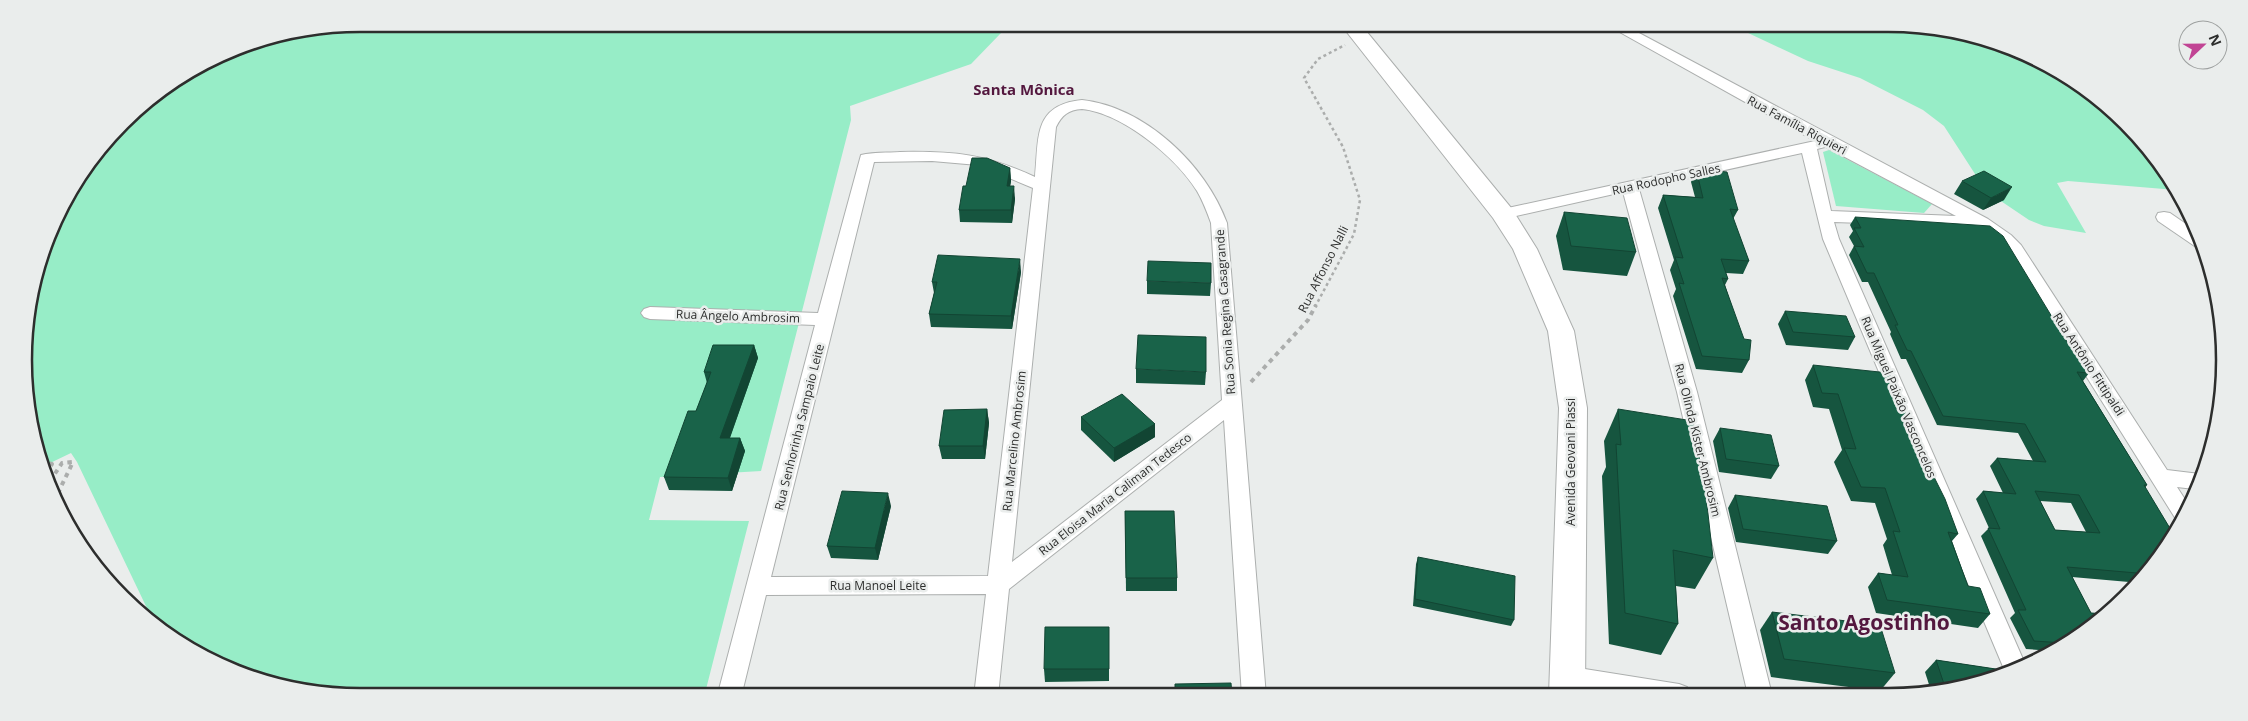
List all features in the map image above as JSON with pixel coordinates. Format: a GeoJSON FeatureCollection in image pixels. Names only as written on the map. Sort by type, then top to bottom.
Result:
{"type":"FeatureCollection","features":[{"type":"Feature","properties":{"kind":"main road","name":"Avenida Geovani Piassi"},"geometry":{"type":"LineString","coordinates":[[1358,32],[1503,214],[1524,249],[1562,331],[1573,408],[1566,686]]}},
{"type":"Feature","properties":{"kind":"street","name":"Rua Família Riquieri"},"geometry":{"type":"LineString","coordinates":[[1627,32],[1828,142],[1982,223]]}},
{"type":"Feature","properties":{"kind":"street","name":"Rua Sonia Regina Casagrande"},"geometry":{"type":"LineString","coordinates":[[1042,186],[1048,127],[1051,117],[1060,109],[1077,104],[1112,110],[1128,119],[1185,166],[1200,182],[1212,202],[1219,223],[1253,688]]}},
{"type":"Feature","properties":{"kind":"street","name":"Rua Rodopho Salles"},"geometry":{"type":"LineString","coordinates":[[1503,214],[1828,142]]}},
{"type":"Feature","properties":{"kind":"street","name":"Rua Miguel Paixão Vasconcelos"},"geometry":{"type":"LineString","coordinates":[[1809,147],[1831,239],[2014,664]]}},
{"type":"Feature","properties":{"kind":"street","name":"Rua Senhorinha Sampaio Leite"},"geometry":{"type":"LineString","coordinates":[[730,688],[868,158],[972,160],[999,167],[1042,186]]}},
{"type":"Feature","properties":{"kind":"street","name":"Rua Marcelino Ambrosim"},"geometry":{"type":"LineString","coordinates":[[987,688],[1042,186]]}},
{"type":"Feature","properties":{"kind":"street","name":"Rua Olinda Kister Ambrosim"},"geometry":{"type":"LineString","coordinates":[[1630,187],[1687,392],[1758,688]]}},
{"type":"Feature","properties":{"kind":"street"},"geometry":{"type":"LineString","coordinates":[[1824,216],[1982,223]]}},
{"type":"Feature","properties":{"kind":"street"},"geometry":{"type":"LineString","coordinates":[[2164,217],[2191,236]]}},
{"type":"Feature","properties":{"kind":"street","name":"Rua Antônio Fittipaldi"},"geometry":{"type":"LineString","coordinates":[[1982,223],[2005,239],[2015,249],[2180,509]]}},
{"type":"Feature","properties":{"kind":"street","name":"Rua Ângelo Ambrosim"},"geometry":{"type":"LineString","coordinates":[[650,313],[826,319]]}},
{"type":"Feature","properties":{"kind":"street","name":"Rua Eloisa Maria Caliman Tedesco"},"geometry":{"type":"LineString","coordinates":[[998,585],[1232,403]]}},
{"type":"Feature","properties":{"kind":"street"},"geometry":{"type":"LineString","coordinates":[[2162,478],[2193,481]]}},
{"type":"Feature","properties":{"kind":"street","name":"Rua Manoel Leite"},"geometry":{"type":"LineString","coordinates":[[758,586],[998,585]]}},
{"type":"Feature","properties":{"kind":"street"},"geometry":{"type":"LineString","coordinates":[[1566,686],[1591,688]]}},
{"type":"Feature","properties":{"kind":"path","name":"Rua Affonso Nalli"},"geometry":{"type":"LineString","coordinates":[[1232,403],[1308,320],[1354,234],[1360,200],[1343,147],[1304,78],[1318,60],[1356,32]]}},
{"type":"Feature","properties":{"kind":"path"},"geometry":{"type":"LineString","coordinates":[[53,476],[62,463],[73,462],[59,491]]}},
{"type":"Feature","properties":{"kind":"green space"},"geometry":{"type":"Polygon","coordinates":[[[360,32],[1002,32],[971,64],[850,106],[851,120],[761,471],[660,477],[649,520],[749,521],[706,688],[339,688],[297,682],[235,664],[196,645],[148,610],[71,453],[49,463],[39,424],[33,382],[32,360],[35,318],[44,276],[57,235],[76,196],[114,144],[161,100],[196,76],[215,66],[255,50],[297,39],[318,35],[360,32]]]}},
{"type":"Feature","properties":{"kind":"green space"},"geometry":{"type":"Polygon","coordinates":[[[1746,32],[1909,33],[1951,39],[2013,57],[2052,76],[2104,114],[2134,144],[2167,189],[2068,181],[2057,183],[2086,233],[2044,226],[2029,220],[1986,191],[1944,126],[1923,110],[1860,78],[1808,61],[1746,32]]]}},
{"type":"Feature","properties":{"kind":"green space"},"geometry":{"type":"Polygon","coordinates":[[[1829,150],[1932,204],[1924,213],[1836,206],[1823,152],[1829,150]]]}},
{"type":"Feature","properties":{"kind":"building"},"geometry":{"type":"Polygon","coordinates":[[[972,158],[987,158],[1010,168],[1007,186],[1014,186],[1011,210],[959,210],[963,186],[966,186],[972,158]]]}},
{"type":"Feature","properties":{"kind":"building"},"geometry":{"type":"Polygon","coordinates":[[[1696,169],[1727,172],[1738,210],[1730,209],[1749,261],[1721,259],[1728,279],[1722,278],[1744,339],[1751,340],[1749,360],[1702,356],[1679,283],[1684,284],[1675,257],[1683,258],[1663,195],[1703,198],[1696,169]]]}},
{"type":"Feature","properties":{"kind":"building"},"geometry":{"type":"Polygon","coordinates":[[[1984,171],[2012,187],[1991,198],[1962,181],[1984,171]]]}},
{"type":"Feature","properties":{"kind":"building"},"geometry":{"type":"Polygon","coordinates":[[[1564,212],[1627,218],[1636,252],[1571,246],[1564,212]]]}},
{"type":"Feature","properties":{"kind":"building"},"geometry":{"type":"Polygon","coordinates":[[[1855,217],[1990,226],[2003,236],[2069,345],[2072,345],[2089,373],[2077,372],[2147,485],[2144,485],[2170,528],[2137,573],[2067,567],[2091,613],[2096,613],[2056,642],[2034,641],[2018,610],[2026,610],[1988,528],[2000,529],[1983,491],[2016,494],[1997,458],[2046,462],[2025,424],[1943,416],[1911,351],[1907,350],[1895,325],[1898,325],[1874,273],[1867,273],[1854,246],[1864,247],[1854,228],[1861,228],[1855,217]],[[2035,491],[2055,530],[2100,533],[2079,495],[2035,491]]]}},
{"type":"Feature","properties":{"kind":"building"},"geometry":{"type":"Polygon","coordinates":[[[938,255],[1020,259],[1011,316],[929,314],[937,282],[932,282],[938,255]]]}},
{"type":"Feature","properties":{"kind":"building"},"geometry":{"type":"Polygon","coordinates":[[[1148,261],[1211,263],[1211,283],[1147,281],[1148,261]]]}},
{"type":"Feature","properties":{"kind":"building"},"geometry":{"type":"Polygon","coordinates":[[[1785,311],[1846,316],[1855,337],[1793,332],[1785,311]]]}},
{"type":"Feature","properties":{"kind":"building"},"geometry":{"type":"Polygon","coordinates":[[[1138,335],[1206,337],[1206,372],[1136,369],[1138,335]]]}},
{"type":"Feature","properties":{"kind":"building"},"geometry":{"type":"Polygon","coordinates":[[[713,345],[754,345],[720,438],[740,438],[728,478],[664,477],[688,411],[696,411],[711,372],[704,372],[713,345]]]}},
{"type":"Feature","properties":{"kind":"building"},"geometry":{"type":"Polygon","coordinates":[[[1813,365],[1889,373],[1922,453],[1945,499],[1958,534],[1948,532],[1968,586],[1980,588],[1990,614],[1887,600],[1878,573],[1908,577],[1893,531],[1900,532],[1885,488],[1861,487],[1844,448],[1856,449],[1838,394],[1822,393],[1813,365]]]}},
{"type":"Feature","properties":{"kind":"building"},"geometry":{"type":"Polygon","coordinates":[[[1122,394],[1155,424],[1114,448],[1081,417],[1122,394]]]}},
{"type":"Feature","properties":{"kind":"building"},"geometry":{"type":"Polygon","coordinates":[[[987,409],[983,446],[939,446],[944,410],[987,409]]]}},
{"type":"Feature","properties":{"kind":"building"},"geometry":{"type":"Polygon","coordinates":[[[1618,409],[1693,421],[1706,496],[1713,558],[1673,550],[1678,624],[1625,613],[1616,444],[1621,445],[1618,409]]]}},
{"type":"Feature","properties":{"kind":"building"},"geometry":{"type":"Polygon","coordinates":[[[1720,428],[1771,435],[1779,466],[1726,459],[1720,428]]]}},
{"type":"Feature","properties":{"kind":"building"},"geometry":{"type":"Polygon","coordinates":[[[842,491],[888,493],[875,548],[827,546],[842,491]]]}},
{"type":"Feature","properties":{"kind":"building"},"geometry":{"type":"Polygon","coordinates":[[[1735,495],[1827,506],[1837,541],[1743,529],[1735,495]]]}},
{"type":"Feature","properties":{"kind":"building"},"geometry":{"type":"Polygon","coordinates":[[[1125,511],[1174,511],[1177,578],[1126,578],[1125,511]]]}},
{"type":"Feature","properties":{"kind":"building"},"geometry":{"type":"Polygon","coordinates":[[[1418,557],[1515,576],[1514,620],[1415,599],[1418,557]]]}},
{"type":"Feature","properties":{"kind":"building"},"geometry":{"type":"Polygon","coordinates":[[[1772,612],[1880,625],[1895,673],[1784,659],[1772,612]]]}},
{"type":"Feature","properties":{"kind":"building"},"geometry":{"type":"Polygon","coordinates":[[[1045,627],[1109,627],[1109,669],[1044,669],[1045,627]]]}},
{"type":"Feature","properties":{"kind":"building"},"geometry":{"type":"Polygon","coordinates":[[[1936,660],[1998,669],[1972,677],[1944,683],[1936,660]]]}},
{"type":"Feature","properties":{"kind":"building"},"geometry":{"type":"Polygon","coordinates":[[[1231,683],[1231,688],[1175,688],[1175,684],[1231,683]]]}},
{"type":"Feature","properties":{"kind":"district","name":"Santa Mônica"},"geometry":{"type":"Point","coordinates":[1024,89]}},
{"type":"Feature","properties":{"kind":"district","name":"Santo Agostinho"},"geometry":{"type":"Point","coordinates":[1864,622]}}]}
